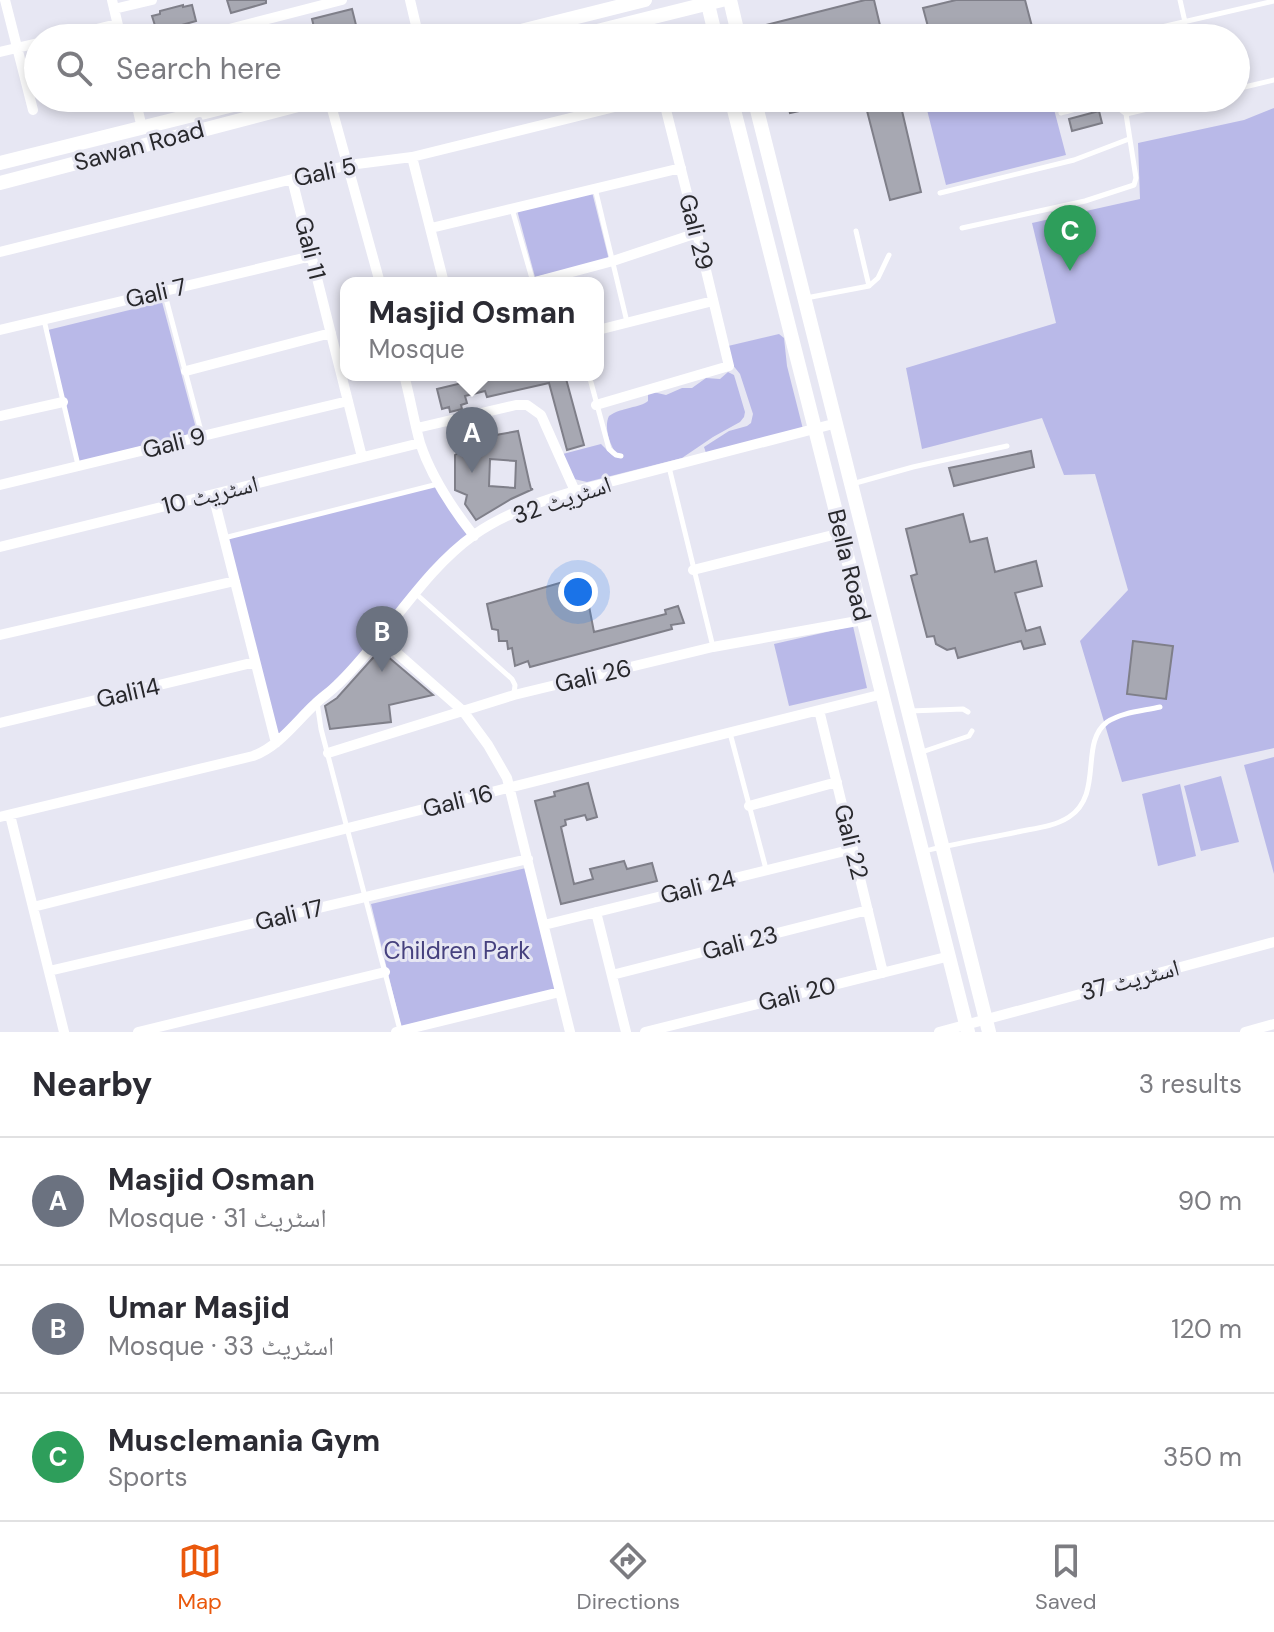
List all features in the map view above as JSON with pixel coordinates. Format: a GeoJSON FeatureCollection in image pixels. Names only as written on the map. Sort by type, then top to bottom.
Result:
{"type":"FeatureCollection","features":[{"type":"Feature","properties":{"kind":"street"},"geometry":{"type":"LineString","coordinates":[[5,0],[24,73]]}},
{"type":"Feature","properties":{"kind":"street"},"geometry":{"type":"LineString","coordinates":[[117,24],[113,4],[152,0]]}},
{"type":"Feature","properties":{"kind":"street"},"geometry":{"type":"LineString","coordinates":[[249,24],[342,0]]}},
{"type":"Feature","properties":{"kind":"street"},"geometry":{"type":"LineString","coordinates":[[410,0],[416,24]]}},
{"type":"Feature","properties":{"kind":"street"},"geometry":{"type":"LineString","coordinates":[[541,24],[606,5],[645,0]]}},
{"type":"Feature","properties":{"kind":"street"},"geometry":{"type":"LineString","coordinates":[[730,0],[736,24]]}},
{"type":"Feature","properties":{"kind":"street"},"geometry":{"type":"LineString","coordinates":[[623,24],[712,1],[714,24]]}},
{"type":"Feature","properties":{"kind":"street"},"geometry":{"type":"LineString","coordinates":[[0,52],[24,46]]}},
{"type":"Feature","properties":{"kind":"street"},"geometry":{"type":"LineString","coordinates":[[138,112],[142,128]]}},
{"type":"Feature","properties":{"kind":"street","name":"Sawan Road"},"geometry":{"type":"LineString","coordinates":[[0,163],[205,112]]}},
{"type":"Feature","properties":{"kind":"street","name":"Sawan Road"},"geometry":{"type":"LineString","coordinates":[[0,183],[273,112]]}},
{"type":"Feature","properties":{"kind":"street"},"geometry":{"type":"LineString","coordinates":[[332,112],[378,277]]}},
{"type":"Feature","properties":{"kind":"street","name":"Gali 5"},"geometry":{"type":"LineString","coordinates":[[0,252],[349,165],[412,157],[594,112]]}},
{"type":"Feature","properties":{"kind":"street","name":"Gali 29"},"geometry":{"type":"LineString","coordinates":[[596,405],[729,366],[667,112]]}},
{"type":"Feature","properties":{"kind":"street","name":"Bella Road"},"geometry":{"type":"LineString","coordinates":[[735,112],[968,1028]]}},
{"type":"Feature","properties":{"kind":"street","name":"Bella Road"},"geometry":{"type":"LineString","coordinates":[[758,112],[988,1025]]}},
{"type":"Feature","properties":{"kind":"street"},"geometry":{"type":"LineString","coordinates":[[412,157],[443,277]]}},
{"type":"Feature","properties":{"kind":"street"},"geometry":{"type":"LineString","coordinates":[[431,228],[681,168]]}},
{"type":"Feature","properties":{"kind":"street","name":"Gali 11"},"geometry":{"type":"LineString","coordinates":[[292,179],[340,369]]}},
{"type":"Feature","properties":{"kind":"street"},"geometry":{"type":"LineString","coordinates":[[755,190],[776,185]]}},
{"type":"Feature","properties":{"kind":"street"},"geometry":{"type":"LineString","coordinates":[[554,277],[697,233]]}},
{"type":"Feature","properties":{"kind":"street","name":"Gali 7"},"geometry":{"type":"LineString","coordinates":[[0,330],[312,256]]}},
{"type":"Feature","properties":{"kind":"street"},"geometry":{"type":"LineString","coordinates":[[604,329],[713,301]]}},
{"type":"Feature","properties":{"kind":"street"},"geometry":{"type":"LineString","coordinates":[[186,371],[331,333]]}},
{"type":"Feature","properties":{"kind":"street","name":"Gali 11"},"geometry":{"type":"LineString","coordinates":[[343,381],[362,457]]}},
{"type":"Feature","properties":{"kind":"street"},"geometry":{"type":"LineString","coordinates":[[405,381],[420,443],[439,483],[474,536]]}},
{"type":"Feature","properties":{"kind":"street","name":"Gali 9"},"geometry":{"type":"LineString","coordinates":[[0,485],[348,401]]}},
{"type":"Feature","properties":{"kind":"street"},"geometry":{"type":"LineString","coordinates":[[0,416],[63,402]]}},
{"type":"Feature","properties":{"kind":"street"},"geometry":{"type":"LineString","coordinates":[[417,428],[527,405],[541,415],[575,491]]}},
{"type":"Feature","properties":{"kind":"street","name":"اسٹریٹ 32"},"geometry":{"type":"LineString","coordinates":[[5,816],[262,753],[335,688],[447,558],[474,536],[531,506],[575,491],[837,423]]}},
{"type":"Feature","properties":{"kind":"street","name":"اسٹریٹ 10"},"geometry":{"type":"LineString","coordinates":[[0,547],[420,443]]}},
{"type":"Feature","properties":{"kind":"street"},"geometry":{"type":"LineString","coordinates":[[213,495],[276,743]]}},
{"type":"Feature","properties":{"kind":"street"},"geometry":{"type":"LineString","coordinates":[[693,570],[841,533]]}},
{"type":"Feature","properties":{"kind":"street"},"geometry":{"type":"LineString","coordinates":[[0,635],[235,581]]}},
{"type":"Feature","properties":{"kind":"street"},"geometry":{"type":"LineString","coordinates":[[858,600],[879,595]]}},
{"type":"Feature","properties":{"kind":"street","name":"Gali 26"},"geometry":{"type":"LineString","coordinates":[[328,753],[463,711],[514,690],[526,692],[713,647],[863,620]]}},
{"type":"Feature","properties":{"kind":"street"},"geometry":{"type":"LineString","coordinates":[[380,638],[463,711],[507,778],[570,1032]]}},
{"type":"Feature","properties":{"kind":"street","name":"Gali14"},"geometry":{"type":"LineString","coordinates":[[0,723],[255,662]]}},
{"type":"Feature","properties":{"kind":"street","name":"Gali 16"},"geometry":{"type":"LineString","coordinates":[[33,907],[883,694]]}},
{"type":"Feature","properties":{"kind":"street","name":"Gali 22"},"geometry":{"type":"LineString","coordinates":[[819,710],[883,973]]}},
{"type":"Feature","properties":{"kind":"street"},"geometry":{"type":"LineString","coordinates":[[897,749],[917,749]]}},
{"type":"Feature","properties":{"kind":"street"},"geometry":{"type":"LineString","coordinates":[[749,806],[837,782]]}},
{"type":"Feature","properties":{"kind":"street"},"geometry":{"type":"LineString","coordinates":[[5,816],[33,907],[64,1032]]}},
{"type":"Feature","properties":{"kind":"street","name":"Gali 24"},"geometry":{"type":"LineString","coordinates":[[544,925],[853,849]]}},
{"type":"Feature","properties":{"kind":"street","name":"Gali 17"},"geometry":{"type":"LineString","coordinates":[[49,971],[528,859]]}},
{"type":"Feature","properties":{"kind":"street","name":"Gali 23"},"geometry":{"type":"LineString","coordinates":[[612,975],[868,910]]}},
{"type":"Feature","properties":{"kind":"street"},"geometry":{"type":"LineString","coordinates":[[596,912],[626,1032]]}},
{"type":"Feature","properties":{"kind":"street","name":"اسٹریٹ 37"},"geometry":{"type":"LineString","coordinates":[[939,1032],[988,1025],[1274,942]]}},
{"type":"Feature","properties":{"kind":"street","name":"Gali 20"},"geometry":{"type":"LineString","coordinates":[[645,1032],[950,956]]}},
{"type":"Feature","properties":{"kind":"street"},"geometry":{"type":"LineString","coordinates":[[138,1032],[385,972]]}},
{"type":"Feature","properties":{"kind":"street"},"geometry":{"type":"LineString","coordinates":[[398,1032],[560,992]]}},
{"type":"Feature","properties":{"kind":"street"},"geometry":{"type":"LineString","coordinates":[[1245,1032],[1274,1024]]}},
{"type":"Feature","properties":{"kind":"lane"},"geometry":{"type":"LineString","coordinates":[[1180,0],[1185,22]]}},
{"type":"Feature","properties":{"kind":"lane"},"geometry":{"type":"LineString","coordinates":[[1176,24],[1274,1]]}},
{"type":"Feature","properties":{"kind":"lane"},"geometry":{"type":"LineString","coordinates":[[1250,86],[1274,80]]}},
{"type":"Feature","properties":{"kind":"lane"},"geometry":{"type":"LineString","coordinates":[[1061,113],[1066,112]]}},
{"type":"Feature","properties":{"kind":"lane"},"geometry":{"type":"LineString","coordinates":[[962,228],[1085,201],[1134,185],[1136,178],[1126,114],[1135,112]]}},
{"type":"Feature","properties":{"kind":"lane"},"geometry":{"type":"LineString","coordinates":[[940,193],[1074,160],[1129,139]]}},
{"type":"Feature","properties":{"kind":"lane"},"geometry":{"type":"LineString","coordinates":[[595,188],[627,323]]}},
{"type":"Feature","properties":{"kind":"lane"},"geometry":{"type":"LineString","coordinates":[[512,209],[530,277]]}},
{"type":"Feature","properties":{"kind":"lane"},"geometry":{"type":"LineString","coordinates":[[856,231],[869,286]]}},
{"type":"Feature","properties":{"kind":"lane"},"geometry":{"type":"LineString","coordinates":[[805,298],[869,286],[878,278],[889,255]]}},
{"type":"Feature","properties":{"kind":"lane"},"geometry":{"type":"LineString","coordinates":[[164,291],[202,436]]}},
{"type":"Feature","properties":{"kind":"lane"},"geometry":{"type":"LineString","coordinates":[[44,320],[79,466]]}},
{"type":"Feature","properties":{"kind":"lane"},"geometry":{"type":"LineString","coordinates":[[590,381],[609,449],[621,456]]}},
{"type":"Feature","properties":{"kind":"lane"},"geometry":{"type":"LineString","coordinates":[[852,484],[1007,446]]}},
{"type":"Feature","properties":{"kind":"lane"},"geometry":{"type":"LineString","coordinates":[[668,466],[713,647]]}},
{"type":"Feature","properties":{"kind":"lane"},"geometry":{"type":"LineString","coordinates":[[224,538],[439,483]]}},
{"type":"Feature","properties":{"kind":"lane"},"geometry":{"type":"LineString","coordinates":[[415,593],[512,679],[514,690]]}},
{"type":"Feature","properties":{"kind":"lane"},"geometry":{"type":"LineString","coordinates":[[317,701],[321,729],[398,1032]]}},
{"type":"Feature","properties":{"kind":"lane"},"geometry":{"type":"LineString","coordinates":[[924,852],[1052,825],[1072,816],[1085,799],[1091,774],[1091,751],[1104,724],[1118,716],[1160,707]]}},
{"type":"Feature","properties":{"kind":"lane"},"geometry":{"type":"LineString","coordinates":[[907,712],[963,709],[968,712]]}},
{"type":"Feature","properties":{"kind":"lane"},"geometry":{"type":"LineString","coordinates":[[917,749],[969,736],[972,731]]}},
{"type":"Feature","properties":{"kind":"lane"},"geometry":{"type":"LineString","coordinates":[[730,733],[766,870]]}},
{"type":"Feature","properties":{"kind":"green space"},"geometry":{"type":"Polygon","coordinates":[[[1274,108],[1274,748],[1122,782],[1080,641],[1128,590],[1095,474],[1064,475],[1042,418],[922,449],[906,368],[1056,323],[1032,223],[1140,199],[1138,143],[1244,120],[1274,108]]]}},
{"type":"Feature","properties":{"kind":"green space"},"geometry":{"type":"Polygon","coordinates":[[[928,112],[1055,112],[1066,155],[946,185],[928,112]]]}},
{"type":"Feature","properties":{"kind":"green space"},"geometry":{"type":"Polygon","coordinates":[[[592,192],[609,260],[535,277],[517,210],[592,192]]]}},
{"type":"Feature","properties":{"kind":"green space"},"geometry":{"type":"Polygon","coordinates":[[[162,302],[197,432],[79,462],[48,330],[162,302]]]}},
{"type":"Feature","properties":{"kind":"green space"},"geometry":{"type":"Polygon","coordinates":[[[779,334],[784,338],[787,366],[803,429],[706,453],[704,447],[729,431],[747,426],[753,414],[740,374],[732,364],[728,346],[779,334]]]}},
{"type":"Feature","properties":{"kind":"green space"},"geometry":{"type":"Polygon","coordinates":[[[728,372],[734,375],[744,417],[682,458],[587,482],[574,479],[559,455],[601,444],[619,458],[609,438],[609,416],[645,403],[648,394],[653,392],[666,395],[682,388],[692,388],[706,378],[720,379],[728,372]]]}},
{"type":"Feature","properties":{"kind":"green space"},"geometry":{"type":"Polygon","coordinates":[[[439,483],[474,536],[455,551],[380,638],[276,743],[224,538],[439,483]]]}},
{"type":"Feature","properties":{"kind":"green space"},"geometry":{"type":"Polygon","coordinates":[[[853,626],[867,688],[789,706],[774,644],[853,626]]]}},
{"type":"Feature","properties":{"kind":"green space"},"geometry":{"type":"Polygon","coordinates":[[[1274,757],[1274,874],[1244,765],[1274,757]]]}},
{"type":"Feature","properties":{"kind":"green space"},"geometry":{"type":"Polygon","coordinates":[[[1221,776],[1239,842],[1201,851],[1184,786],[1221,776]]]}},
{"type":"Feature","properties":{"kind":"green space"},"geometry":{"type":"Polygon","coordinates":[[[1180,784],[1196,856],[1158,866],[1142,794],[1180,784]]]}},
{"type":"Feature","properties":{"kind":"green space","name":"Children Park"},"geometry":{"type":"Polygon","coordinates":[[[526,868],[557,993],[402,1030],[371,904],[526,868]]]}},
{"type":"Feature","properties":{"kind":"building"},"geometry":{"type":"Polygon","coordinates":[[[227,0],[266,0],[266,3],[231,13],[227,0]]]}},
{"type":"Feature","properties":{"kind":"building"},"geometry":{"type":"Polygon","coordinates":[[[874,0],[880,24],[770,24],[874,0]]]}},
{"type":"Feature","properties":{"kind":"building"},"geometry":{"type":"Polygon","coordinates":[[[956,0],[1025,0],[1031,24],[927,24],[923,8],[956,0]]]}},
{"type":"Feature","properties":{"kind":"building"},"geometry":{"type":"Polygon","coordinates":[[[192,5],[196,21],[154,24],[152,16],[160,14],[160,11],[192,5]]]}},
{"type":"Feature","properties":{"kind":"building"},"geometry":{"type":"Polygon","coordinates":[[[352,9],[356,24],[313,24],[312,19],[352,9]]]}},
{"type":"Feature","properties":{"kind":"building"},"geometry":{"type":"Polygon","coordinates":[[[867,112],[902,112],[921,192],[890,200],[867,112]]]}},
{"type":"Feature","properties":{"kind":"building"},"geometry":{"type":"Polygon","coordinates":[[[1099,112],[1102,123],[1072,131],[1069,119],[1099,112]]]}},
{"type":"Feature","properties":{"kind":"building"},"geometry":{"type":"Polygon","coordinates":[[[470,381],[567,381],[584,445],[567,450],[549,383],[487,397],[485,391],[465,396],[467,403],[461,405],[462,409],[450,412],[449,407],[442,409],[437,389],[470,381]]]}},
{"type":"Feature","properties":{"kind":"building"},"geometry":{"type":"Polygon","coordinates":[[[518,431],[533,489],[476,520],[465,504],[467,495],[455,490],[455,455],[463,450],[485,452],[487,438],[494,439],[496,435],[518,431]],[[490,459],[489,486],[515,488],[516,461],[490,459]]]}},
{"type":"Feature","properties":{"kind":"building"},"geometry":{"type":"Polygon","coordinates":[[[1031,451],[1034,467],[954,486],[949,468],[1031,451]]]}},
{"type":"Feature","properties":{"kind":"building"},"geometry":{"type":"Polygon","coordinates":[[[963,514],[970,542],[987,538],[995,572],[1036,561],[1042,586],[1015,593],[1026,631],[1040,627],[1045,644],[1024,649],[1021,641],[958,658],[955,648],[947,650],[936,644],[934,636],[927,637],[911,576],[917,574],[906,529],[963,514]]]}},
{"type":"Feature","properties":{"kind":"building"},"geometry":{"type":"Polygon","coordinates":[[[563,582],[566,593],[577,590],[582,607],[589,606],[594,632],[666,614],[665,610],[678,606],[684,623],[671,625],[672,629],[530,667],[528,661],[515,666],[512,648],[508,649],[507,641],[499,641],[498,630],[492,629],[487,604],[563,582]]]}},
{"type":"Feature","properties":{"kind":"building"},"geometry":{"type":"Polygon","coordinates":[[[1133,641],[1173,646],[1166,699],[1127,694],[1133,641]]]}},
{"type":"Feature","properties":{"kind":"building"},"geometry":{"type":"Polygon","coordinates":[[[380,650],[433,695],[389,705],[391,722],[330,729],[325,706],[337,698],[380,650]]]}},
{"type":"Feature","properties":{"kind":"building"},"geometry":{"type":"Polygon","coordinates":[[[588,783],[597,817],[587,820],[585,815],[565,820],[566,825],[561,827],[574,884],[593,879],[590,869],[624,861],[627,869],[652,863],[657,881],[561,904],[535,801],[555,796],[554,792],[588,783]]]}},
{"type":"Feature","properties":{"kind":"place","name":"Musclemania Gym"},"geometry":{"type":"Point","coordinates":[1070,271]}},
{"type":"Feature","properties":{"kind":"place","name":"Masjid Osman"},"geometry":{"type":"Point","coordinates":[472,473]}},
{"type":"Feature","properties":{"kind":"place","name":"Umar Masjid"},"geometry":{"type":"Point","coordinates":[382,672]}}]}
